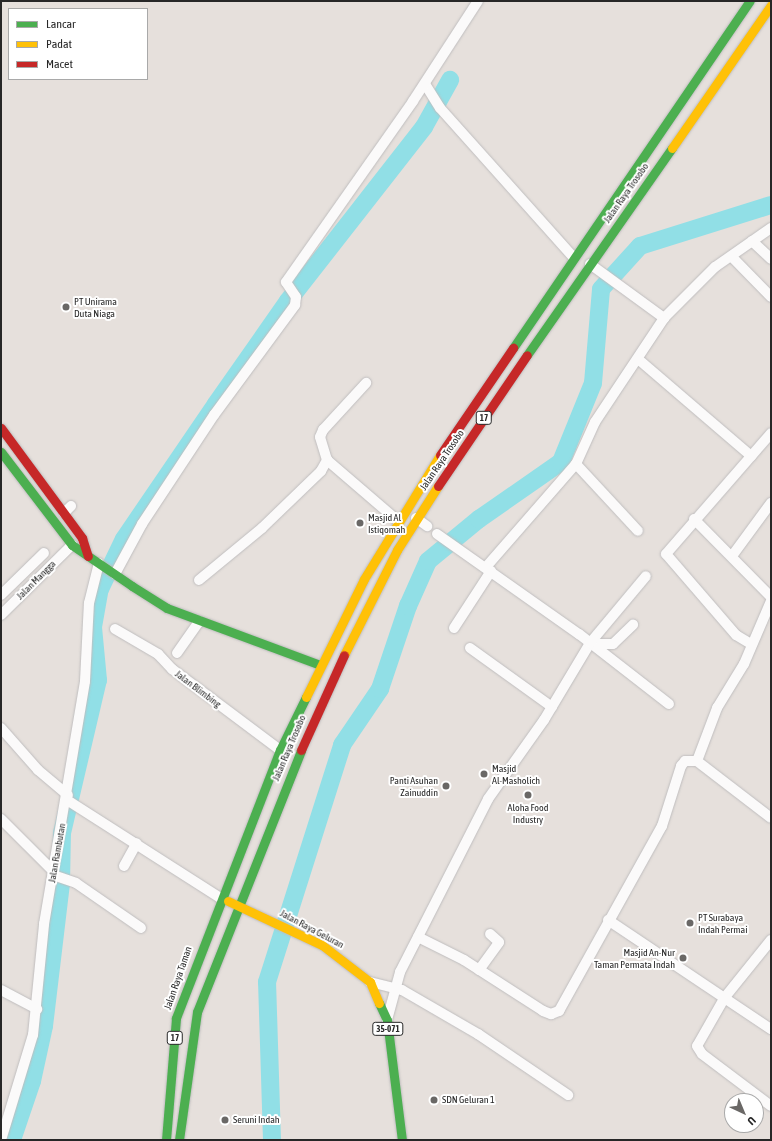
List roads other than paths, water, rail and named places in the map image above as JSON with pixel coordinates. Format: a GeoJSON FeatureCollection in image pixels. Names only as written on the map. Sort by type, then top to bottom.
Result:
{"type":"FeatureCollection","features":[{"type":"Feature","properties":{"kind":"main road","name":"Jalan Raya Trosobo"},"geometry":{"type":"LineString","coordinates":[[220,898],[280,750],[320,665],[398,521],[574,258],[717,47],[750,1]]}},
{"type":"Feature","properties":{"kind":"main road","name":"Jalan Raya Trosobo"},"geometry":{"type":"LineString","coordinates":[[237,905],[336,666],[416,518],[590,264],[771,5]]}},
{"type":"Feature","properties":{"kind":"main road"},"geometry":{"type":"LineString","coordinates":[[727,33],[736,44],[744,44]]}},
{"type":"Feature","properties":{"kind":"main road"},"geometry":{"type":"LineString","coordinates":[[717,47],[731,52],[734,58]]}},
{"type":"Feature","properties":{"kind":"main road"},"geometry":{"type":"LineString","coordinates":[[1,428],[67,510],[82,538],[88,556]]}},
{"type":"Feature","properties":{"kind":"main road"},"geometry":{"type":"LineString","coordinates":[[1,452],[72,545],[114,574],[167,608],[320,665]]}},
{"type":"Feature","properties":{"kind":"main road","name":"Jalan Raya Geluran"},"geometry":{"type":"LineString","coordinates":[[220,898],[297,931],[347,961],[370,982],[387,1020],[402,1140]]}},
{"type":"Feature","properties":{"kind":"main road","name":"Jalan Raya Taman"},"geometry":{"type":"LineString","coordinates":[[166,1140],[176,1018],[220,898]]}},
{"type":"Feature","properties":{"kind":"main road","name":"17"},"geometry":{"type":"LineString","coordinates":[[179,1140],[197,1012],[237,905]]}},
{"type":"Feature","properties":{"kind":"street"},"geometry":{"type":"LineString","coordinates":[[114,574],[142,524],[214,415],[296,305],[286,282],[424,84],[478,1]]}},
{"type":"Feature","properties":{"kind":"street"},"geometry":{"type":"LineString","coordinates":[[424,84],[440,108],[574,258]]}},
{"type":"Feature","properties":{"kind":"street"},"geometry":{"type":"LineString","coordinates":[[454,628],[488,569],[573,467],[595,422],[664,318],[708,273],[771,228]]}},
{"type":"Feature","properties":{"kind":"street"},"geometry":{"type":"LineString","coordinates":[[752,241],[771,258]]}},
{"type":"Feature","properties":{"kind":"street"},"geometry":{"type":"LineString","coordinates":[[732,257],[771,296]]}},
{"type":"Feature","properties":{"kind":"street"},"geometry":{"type":"LineString","coordinates":[[590,264],[664,318]]}},
{"type":"Feature","properties":{"kind":"street"},"geometry":{"type":"LineString","coordinates":[[638,359],[751,456]]}},
{"type":"Feature","properties":{"kind":"street"},"geometry":{"type":"LineString","coordinates":[[366,383],[323,430],[320,437],[327,460],[398,521]]}},
{"type":"Feature","properties":{"kind":"street"},"geometry":{"type":"LineString","coordinates":[[750,648],[668,559],[667,550],[771,433]]}},
{"type":"Feature","properties":{"kind":"street"},"geometry":{"type":"LineString","coordinates":[[199,580],[262,528],[321,470],[327,460]]}},
{"type":"Feature","properties":{"kind":"street"},"geometry":{"type":"LineString","coordinates":[[573,467],[638,531]]}},
{"type":"Feature","properties":{"kind":"street"},"geometry":{"type":"LineString","coordinates":[[732,556],[771,504]]}},
{"type":"Feature","properties":{"kind":"street"},"geometry":{"type":"LineString","coordinates":[[416,518],[427,526]]}},
{"type":"Feature","properties":{"kind":"street"},"geometry":{"type":"LineString","coordinates":[[694,520],[732,556],[771,597]]}},
{"type":"Feature","properties":{"kind":"street"},"geometry":{"type":"LineString","coordinates":[[438,535],[488,569],[669,704]]}},
{"type":"Feature","properties":{"kind":"street","name":"Jalan Mangga"},"geometry":{"type":"LineString","coordinates":[[1,615],[72,545]]}},
{"type":"Feature","properties":{"kind":"street"},"geometry":{"type":"LineString","coordinates":[[1,595],[44,552]]}},
{"type":"Feature","properties":{"kind":"street","name":"Jalan Rambutan"},"geometry":{"type":"LineString","coordinates":[[1,1140],[25,1070],[37,1009],[70,800],[84,681],[89,603],[102,565]]}},
{"type":"Feature","properties":{"kind":"street"},"geometry":{"type":"LineString","coordinates":[[387,1020],[393,987],[488,799],[552,707],[590,644],[646,576]]}},
{"type":"Feature","properties":{"kind":"street"},"geometry":{"type":"LineString","coordinates":[[697,761],[717,708],[744,664],[771,601]]}},
{"type":"Feature","properties":{"kind":"street"},"geometry":{"type":"LineString","coordinates":[[177,653],[199,621]]}},
{"type":"Feature","properties":{"kind":"street"},"geometry":{"type":"LineString","coordinates":[[590,644],[613,644],[633,625]]}},
{"type":"Feature","properties":{"kind":"street","name":"Jalan Blimbing"},"geometry":{"type":"LineString","coordinates":[[115,629],[158,654],[172,670],[280,750]]}},
{"type":"Feature","properties":{"kind":"street"},"geometry":{"type":"LineString","coordinates":[[470,648],[552,707]]}},
{"type":"Feature","properties":{"kind":"street"},"geometry":{"type":"LineString","coordinates":[[1,728],[38,770],[70,800],[220,898]]}},
{"type":"Feature","properties":{"kind":"street"},"geometry":{"type":"LineString","coordinates":[[418,937],[479,970],[554,1014],[563,1006],[608,920],[662,826],[681,766],[685,761],[697,761],[771,818]]}},
{"type":"Feature","properties":{"kind":"street"},"geometry":{"type":"LineString","coordinates":[[1,820],[57,875],[141,928]]}},
{"type":"Feature","properties":{"kind":"street"},"geometry":{"type":"LineString","coordinates":[[124,866],[137,843]]}},
{"type":"Feature","properties":{"kind":"street"},"geometry":{"type":"LineString","coordinates":[[608,920],[771,1029]]}},
{"type":"Feature","properties":{"kind":"street"},"geometry":{"type":"LineString","coordinates":[[479,970],[499,942],[490,934]]}},
{"type":"Feature","properties":{"kind":"street"},"geometry":{"type":"LineString","coordinates":[[771,940],[725,997],[698,1041],[698,1050],[771,1106]]}},
{"type":"Feature","properties":{"kind":"street"},"geometry":{"type":"LineString","coordinates":[[370,982],[393,987],[478,1034],[568,1095]]}},
{"type":"Feature","properties":{"kind":"street"},"geometry":{"type":"LineString","coordinates":[[1,990],[37,1009]]}},
{"type":"Feature","properties":{"kind":"waterway"},"geometry":{"type":"LineString","coordinates":[[12,1140],[32,1081],[44,1026],[61,883],[62,833],[98,680],[93,627],[100,589],[124,539],[216,404],[288,301],[424,127],[450,80]]}},
{"type":"Feature","properties":{"kind":"waterway"},"geometry":{"type":"LineString","coordinates":[[272,1140],[267,982],[342,745],[380,689],[408,606],[428,561],[479,519],[561,462],[593,383],[601,289],[640,246],[771,205]]}},
{"type":"Feature","properties":{"kind":"place","name":"PT Unirama Duta Niaga"},"geometry":{"type":"Point","coordinates":[66,307]}},
{"type":"Feature","properties":{"kind":"place","name":"Masjid Al Istiqomah"},"geometry":{"type":"Point","coordinates":[360,523]}},
{"type":"Feature","properties":{"kind":"place","name":"Masjid Al-Masholich"},"geometry":{"type":"Point","coordinates":[484,774]}},
{"type":"Feature","properties":{"kind":"place","name":"Panti Asuhan Zainuddin"},"geometry":{"type":"Point","coordinates":[446,786]}},
{"type":"Feature","properties":{"kind":"place","name":"Aloha Food Industry"},"geometry":{"type":"Point","coordinates":[528,795]}},
{"type":"Feature","properties":{"kind":"place","name":"PT Surabaya Indah Permai"},"geometry":{"type":"Point","coordinates":[690,923]}},
{"type":"Feature","properties":{"kind":"place","name":"Masjid An-Nur Taman Permata Indah"},"geometry":{"type":"Point","coordinates":[683,958]}},
{"type":"Feature","properties":{"kind":"place","name":"SDN Geluran 1"},"geometry":{"type":"Point","coordinates":[434,1100]}},
{"type":"Feature","properties":{"kind":"place","name":"Seruni Indah"},"geometry":{"type":"Point","coordinates":[225,1120]}}]}
